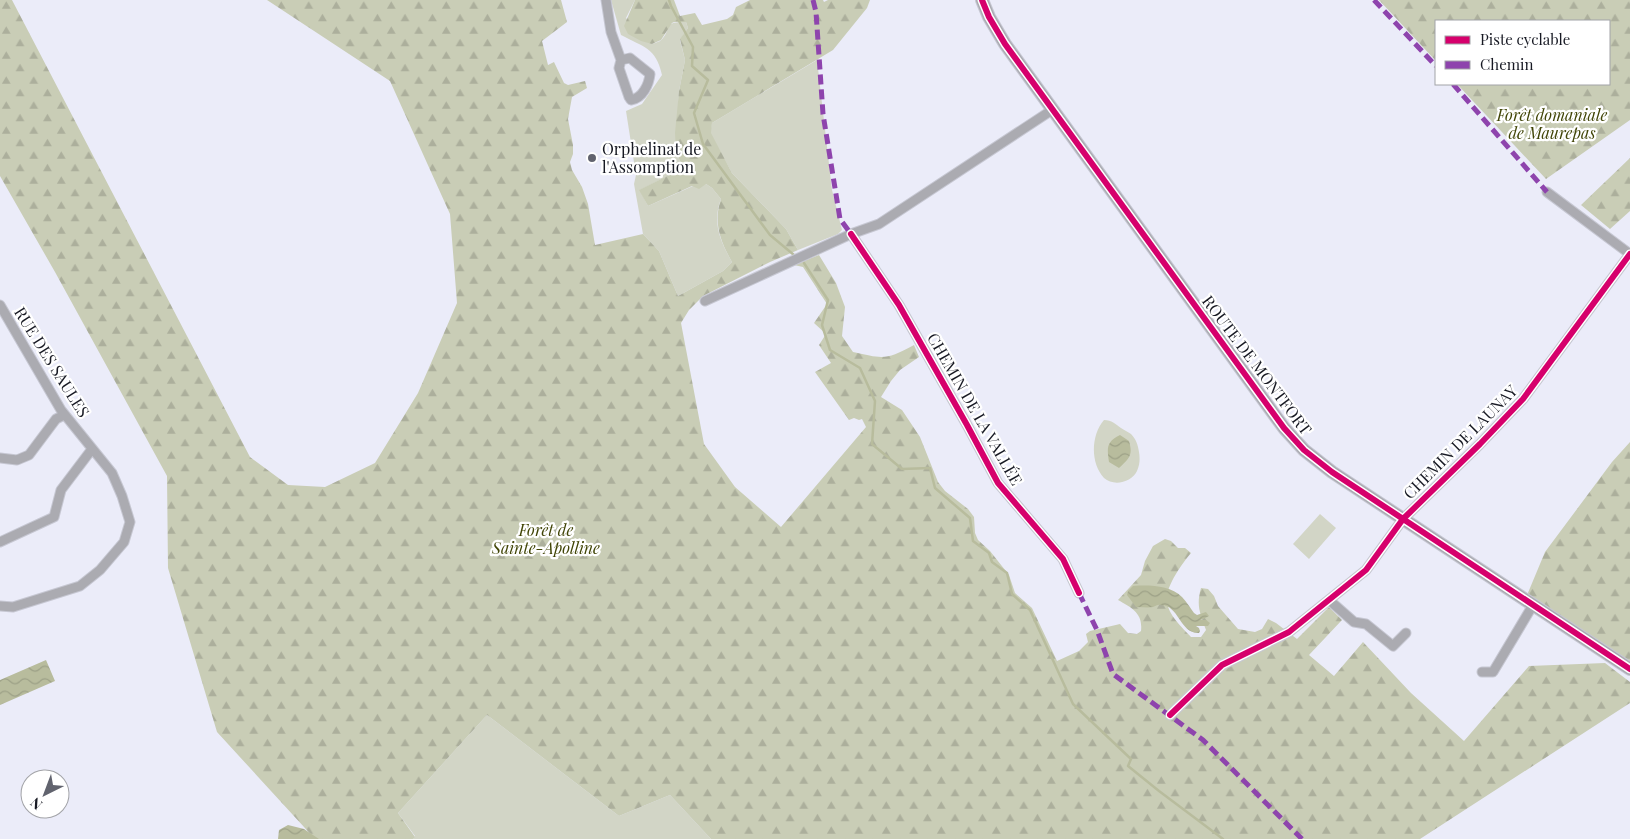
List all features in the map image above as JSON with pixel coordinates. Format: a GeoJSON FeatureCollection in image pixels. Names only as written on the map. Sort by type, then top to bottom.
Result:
{"type":"FeatureCollection","features":[{"type":"Feature","properties":{"kind":"street"},"geometry":{"type":"LineString","coordinates":[[606,0],[611,32],[621,60],[619,68],[631,100],[636,99],[649,82],[650,74],[630,58],[621,60]]}},
{"type":"Feature","properties":{"kind":"street","name":"ROUTE DE MONTFORT"},"geometry":{"type":"LineString","coordinates":[[982,0],[989,17],[1005,44],[1052,110],[1284,428],[1304,450],[1332,472],[1630,668]]}},
{"type":"Feature","properties":{"kind":"street"},"geometry":{"type":"LineString","coordinates":[[705,301],[852,234],[879,224],[1052,110]]}},
{"type":"Feature","properties":{"kind":"street"},"geometry":{"type":"LineString","coordinates":[[1547,192],[1630,254]]}},
{"type":"Feature","properties":{"kind":"street","name":"CHEMIN DE LA VALLÉE"},"geometry":{"type":"LineString","coordinates":[[852,234],[898,305],[968,425],[998,483],[1063,559],[1079,593]]}},
{"type":"Feature","properties":{"kind":"street","name":"CHEMIN DE LAUNAY"},"geometry":{"type":"LineString","coordinates":[[1170,716],[1222,664],[1289,632],[1366,570],[1403,519],[1523,399],[1630,254]]}},
{"type":"Feature","properties":{"kind":"street","name":"RUE DES SAULES"},"geometry":{"type":"LineString","coordinates":[[0,606],[13,607],[80,586],[100,570],[124,542],[130,522],[112,473],[64,415],[1,311]]}},
{"type":"Feature","properties":{"kind":"street"},"geometry":{"type":"LineString","coordinates":[[0,458],[17,460],[29,454],[56,419],[64,415]]}},
{"type":"Feature","properties":{"kind":"street"},"geometry":{"type":"LineString","coordinates":[[0,542],[54,517],[61,490],[92,449]]}},
{"type":"Feature","properties":{"kind":"street"},"geometry":{"type":"LineString","coordinates":[[1329,600],[1354,622],[1366,624],[1393,646],[1406,633]]}},
{"type":"Feature","properties":{"kind":"street"},"geometry":{"type":"LineString","coordinates":[[1482,672],[1492,672],[1533,605]]}},
{"type":"Feature","properties":{"kind":"shaded area"},"geometry":{"type":"Polygon","coordinates":[[[611,0],[635,0],[626,18],[652,44],[664,37],[668,27],[673,23],[686,22],[688,28],[680,40],[685,60],[679,91],[676,152],[683,168],[640,190],[648,206],[693,186],[706,184],[712,188],[721,199],[718,207],[717,224],[724,247],[732,262],[723,271],[678,296],[659,251],[643,234],[634,184],[636,175],[626,111],[642,104],[662,75],[656,59],[648,49],[621,35],[611,0]]]}},
{"type":"Feature","properties":{"kind":"shaded area"},"geometry":{"type":"Polygon","coordinates":[[[817,60],[832,190],[842,230],[838,234],[798,250],[786,229],[732,173],[710,133],[712,123],[817,60]]]}},
{"type":"Feature","properties":{"kind":"shaded area"},"geometry":{"type":"Polygon","coordinates":[[[1104,420],[1111,421],[1131,434],[1137,445],[1140,459],[1137,471],[1131,478],[1122,482],[1108,481],[1099,472],[1096,465],[1094,457],[1095,441],[1104,420]]]}},
{"type":"Feature","properties":{"kind":"shaded area"},"geometry":{"type":"Polygon","coordinates":[[[1320,514],[1336,528],[1309,559],[1293,544],[1320,514]]]}},
{"type":"Feature","properties":{"kind":"shaded area"},"geometry":{"type":"Polygon","coordinates":[[[487,715],[619,816],[670,795],[711,839],[413,839],[415,836],[398,813],[487,715]]]}},
{"type":"Feature","properties":{"kind":"green space","name":"Forêt de Sainte-Apolline"},"geometry":{"type":"Polygon","coordinates":[[[0,0],[12,0],[250,457],[288,485],[325,487],[375,463],[418,393],[457,303],[450,214],[390,81],[267,0],[561,0],[567,22],[542,41],[548,65],[554,62],[564,83],[568,85],[585,81],[587,88],[572,97],[568,119],[573,145],[573,154],[570,162],[588,204],[595,245],[643,234],[659,251],[678,296],[723,271],[732,262],[724,247],[719,231],[718,216],[721,199],[712,188],[706,184],[699,189],[692,186],[648,206],[639,190],[683,168],[676,152],[675,133],[679,91],[685,60],[680,39],[688,28],[686,22],[674,22],[661,40],[652,44],[641,41],[628,34],[624,26],[635,0],[674,0],[680,16],[695,13],[702,25],[727,19],[733,15],[736,7],[750,0],[823,0],[824,2],[828,0],[870,0],[867,8],[833,50],[712,123],[711,133],[732,173],[786,229],[798,250],[703,296],[689,310],[681,323],[704,444],[735,487],[781,527],[866,427],[862,419],[854,418],[849,420],[815,372],[831,363],[819,345],[826,334],[814,323],[827,304],[803,267],[794,265],[819,255],[836,283],[845,307],[842,336],[853,352],[885,357],[914,345],[919,357],[900,370],[881,397],[902,410],[920,437],[938,482],[945,491],[968,509],[974,517],[975,533],[978,540],[990,551],[1009,575],[1015,593],[1032,608],[1057,661],[1079,651],[1088,642],[1086,634],[1090,631],[1120,624],[1128,633],[1137,634],[1141,631],[1140,620],[1136,612],[1118,600],[1141,575],[1145,561],[1153,546],[1165,539],[1171,541],[1178,548],[1185,548],[1191,553],[1171,583],[1167,601],[1173,616],[1191,637],[1201,637],[1206,630],[1200,614],[1201,588],[1208,589],[1214,596],[1218,606],[1238,629],[1255,632],[1262,629],[1268,619],[1297,639],[1329,607],[1342,620],[1309,655],[1334,676],[1363,642],[1411,693],[1464,741],[1529,666],[1605,663],[1630,682],[1630,703],[1420,839],[711,839],[670,795],[619,816],[487,715],[398,813],[415,837],[413,839],[315,839],[217,732],[168,568],[167,476],[0,176],[0,0]]]}},
{"type":"Feature","properties":{"kind":"green space","name":"Forêt domaniale de Maurepas"},"geometry":{"type":"Polygon","coordinates":[[[1379,0],[1630,0],[1630,120],[1546,179],[1458,85],[1610,85],[1610,20],[1435,20],[1435,60],[1379,0]]]}},
{"type":"Feature","properties":{"kind":"green space","name":"Forêt domaniale de Maurepas"},"geometry":{"type":"Polygon","coordinates":[[[1630,158],[1630,211],[1610,229],[1581,205],[1630,158]]]}},
{"type":"Feature","properties":{"kind":"green space"},"geometry":{"type":"Polygon","coordinates":[[[1630,442],[1630,665],[1525,600],[1545,552],[1612,462],[1630,442]]]}},
{"type":"Feature","properties":{"kind":"water"},"geometry":{"type":"Polygon","coordinates":[[[1120,435],[1129,441],[1131,450],[1128,459],[1119,468],[1109,462],[1108,446],[1112,440],[1120,435]]]}},
{"type":"Feature","properties":{"kind":"water"},"geometry":{"type":"Polygon","coordinates":[[[1133,586],[1152,586],[1172,590],[1182,597],[1197,615],[1206,612],[1209,616],[1201,620],[1206,620],[1210,623],[1208,626],[1196,626],[1199,628],[1199,633],[1193,632],[1183,625],[1176,614],[1167,606],[1136,607],[1127,595],[1133,586]]]}},
{"type":"Feature","properties":{"kind":"water"},"geometry":{"type":"Polygon","coordinates":[[[46,660],[55,681],[0,705],[0,680],[46,660]]]}},
{"type":"Feature","properties":{"kind":"water"},"geometry":{"type":"Polygon","coordinates":[[[288,825],[304,829],[319,839],[278,839],[279,830],[288,825]]]}},
{"type":"Feature","properties":{"kind":"waterway"},"geometry":{"type":"LineString","coordinates":[[669,0],[693,47],[692,66],[708,80],[694,113],[703,144],[770,235],[794,255]]}},
{"type":"Feature","properties":{"kind":"waterway"},"geometry":{"type":"LineString","coordinates":[[804,263],[828,300],[822,325],[830,350],[860,368],[875,401],[872,444],[902,469],[930,468],[935,488],[970,518],[973,541],[989,553],[992,562],[1007,573],[1012,594],[1030,610],[1073,704],[1131,759],[1128,766],[1223,839]]}},
{"type":"Feature","properties":{"kind":"marked path"},"geometry":{"type":"LineString","coordinates":[[813,0],[816,12],[823,114],[840,219],[851,234]]}},
{"type":"Feature","properties":{"kind":"marked path"},"geometry":{"type":"LineString","coordinates":[[1374,0],[1435,65]]}},
{"type":"Feature","properties":{"kind":"marked path"},"geometry":{"type":"LineString","coordinates":[[1454,85],[1547,192]]}},
{"type":"Feature","properties":{"kind":"marked path"},"geometry":{"type":"LineString","coordinates":[[1079,593],[1097,630],[1113,674],[1203,740],[1302,839]]}},
{"type":"Feature","properties":{"kind":"cycle path"},"geometry":{"type":"LineString","coordinates":[[982,0],[989,17],[1005,44],[1284,428],[1304,450],[1332,472],[1630,669]]}},
{"type":"Feature","properties":{"kind":"cycle path"},"geometry":{"type":"LineString","coordinates":[[851,234],[899,305],[998,483],[1063,559],[1079,593]]}},
{"type":"Feature","properties":{"kind":"cycle path"},"geometry":{"type":"LineString","coordinates":[[1170,715],[1222,665],[1289,632],[1366,570],[1403,519],[1523,399],[1630,254]]}},
{"type":"Feature","properties":{"kind":"place","name":"Orphelinat de l'Assomption"},"geometry":{"type":"Point","coordinates":[592,158]}}]}
